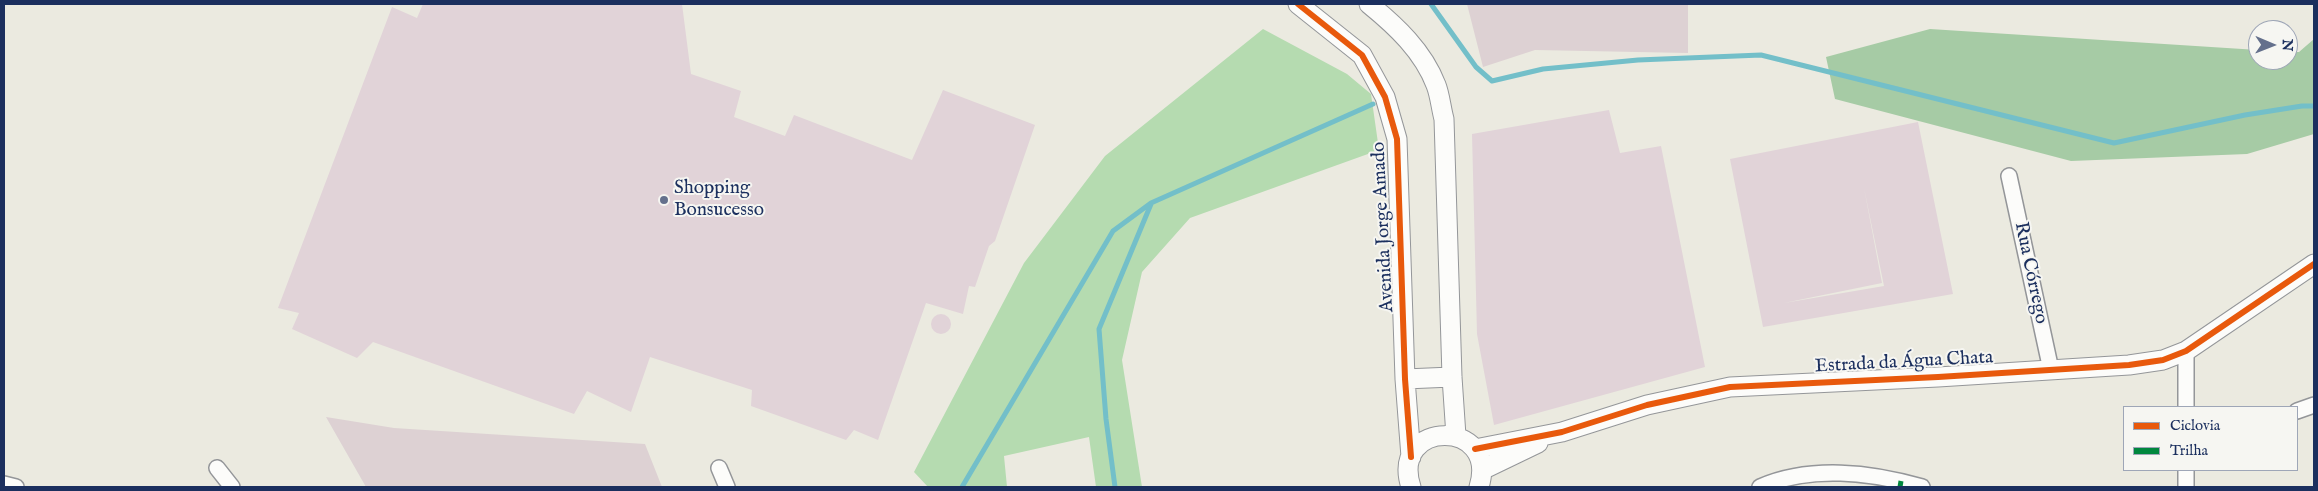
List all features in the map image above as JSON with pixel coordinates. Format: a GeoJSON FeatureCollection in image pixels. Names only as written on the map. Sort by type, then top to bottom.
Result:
{"type":"FeatureCollection","features":[{"type":"Feature","properties":{"kind":"street","name":"Avenida Jorge Amado"},"geometry":{"type":"LineString","coordinates":[[1298,4],[1362,55],[1384,97],[1397,139],[1405,379],[1411,457],[1405,484]]}},
{"type":"Feature","properties":{"kind":"street"},"geometry":{"type":"LineString","coordinates":[[1370,4],[1394,25],[1418,52],[1436,85],[1444,119],[1452,377],[1456,436]]}},
{"type":"Feature","properties":{"kind":"street","name":"Rua Córrego"},"geometry":{"type":"LineString","coordinates":[[2009,176],[2050,370]]}},
{"type":"Feature","properties":{"kind":"street","name":"Estrada da Água Chata"},"geometry":{"type":"LineString","coordinates":[[1475,449],[1562,432],[1648,405],[1730,387],[2050,370],[2129,365],[2163,360],[2186,351],[2314,264]]}},
{"type":"Feature","properties":{"kind":"street"},"geometry":{"type":"LineString","coordinates":[[2186,351],[2186,406]]}},
{"type":"Feature","properties":{"kind":"street"},"geometry":{"type":"LineString","coordinates":[[1405,379],[1452,377]]}},
{"type":"Feature","properties":{"kind":"street"},"geometry":{"type":"LineString","coordinates":[[2298,411],[2314,405]]}},
{"type":"Feature","properties":{"kind":"street","name":"Estrada da Água Chata"},"geometry":{"type":"LineString","coordinates":[[1482,481],[1562,432]]}},
{"type":"Feature","properties":{"kind":"street"},"geometry":{"type":"LineString","coordinates":[[1411,457],[1417,448],[1434,436],[1445,434],[1456,436],[1466,441],[1475,449],[1480,459],[1482,481]]}},
{"type":"Feature","properties":{"kind":"street"},"geometry":{"type":"LineString","coordinates":[[217,468],[232,487]]}},
{"type":"Feature","properties":{"kind":"street"},"geometry":{"type":"LineString","coordinates":[[719,468],[727,487]]}},
{"type":"Feature","properties":{"kind":"street"},"geometry":{"type":"LineString","coordinates":[[2186,471],[2186,487]]}},
{"type":"Feature","properties":{"kind":"street"},"geometry":{"type":"LineString","coordinates":[[1760,487],[1792,477],[1820,474],[1859,474],[1901,481],[1922,487]]}},
{"type":"Feature","properties":{"kind":"street"},"geometry":{"type":"LineString","coordinates":[[4,484],[16,487]]}},
{"type":"Feature","properties":{"kind":"shaded area"},"geometry":{"type":"Polygon","coordinates":[[[1467,4],[1688,4],[1688,53],[1535,50],[1483,67],[1467,4]]]}},
{"type":"Feature","properties":{"kind":"shaded area"},"geometry":{"type":"Polygon","coordinates":[[[326,417],[394,428],[645,444],[662,487],[366,487],[326,417]]]}},
{"type":"Feature","properties":{"kind":"green space"},"geometry":{"type":"Polygon","coordinates":[[[1263,29],[1347,74],[1371,94],[1379,150],[1190,218],[1142,272],[1122,360],[1142,487],[1096,487],[1089,437],[1004,456],[1007,487],[928,487],[914,472],[1024,263],[1105,156],[1263,29]]]}},
{"type":"Feature","properties":{"kind":"green space"},"geometry":{"type":"Polygon","coordinates":[[[1930,29],[2248,49],[2248,70],[2298,70],[2298,52],[2314,39],[2314,134],[2247,154],[2071,161],[1835,99],[1826,57],[1930,29]]]}},
{"type":"Feature","properties":{"kind":"building","name":"Shopping Bonsucesso"},"geometry":{"type":"Polygon","coordinates":[[[423,4],[682,4],[691,74],[741,91],[734,117],[785,136],[794,115],[912,160],[943,90],[1035,125],[995,241],[989,246],[975,287],[969,286],[963,314],[926,303],[878,440],[854,430],[846,440],[751,406],[752,390],[650,357],[631,412],[587,391],[574,414],[373,342],[357,358],[292,329],[299,313],[278,308],[392,7],[417,18],[423,4]]]}},
{"type":"Feature","properties":{"kind":"building"},"geometry":{"type":"Polygon","coordinates":[[[1609,110],[1620,153],[1661,146],[1705,367],[1494,425],[1477,334],[1472,134],[1609,110]]]}},
{"type":"Feature","properties":{"kind":"building"},"geometry":{"type":"Polygon","coordinates":[[[1918,122],[1953,294],[1763,327],[1730,159],[1918,122]],[[1864,188],[1882,283],[1784,303],[1884,286],[1864,188]]]}},
{"type":"Feature","properties":{"kind":"building"},"geometry":{"type":"Polygon","coordinates":[[[941,314],[948,317],[951,324],[948,331],[941,334],[934,331],[931,324],[934,317],[941,314]]]}},
{"type":"Feature","properties":{"kind":"waterway"},"geometry":{"type":"LineString","coordinates":[[1431,4],[1476,67],[1492,81],[1543,69],[1638,60],[1761,55],[2114,143],[2245,115],[2302,106],[2314,106]]}},
{"type":"Feature","properties":{"kind":"waterway"},"geometry":{"type":"LineString","coordinates":[[962,487],[1113,231],[1151,203],[1373,104]]}},
{"type":"Feature","properties":{"kind":"waterway"},"geometry":{"type":"LineString","coordinates":[[1115,487],[1106,419],[1099,329],[1151,204]]}},
{"type":"Feature","properties":{"kind":"marked path"},"geometry":{"type":"LineString","coordinates":[[1900,487],[1901,481]]}},
{"type":"Feature","properties":{"kind":"cycle path"},"geometry":{"type":"LineString","coordinates":[[1298,4],[1362,55],[1385,97],[1397,139],[1405,379],[1411,457]]}},
{"type":"Feature","properties":{"kind":"cycle path"},"geometry":{"type":"LineString","coordinates":[[1475,449],[1562,432],[1647,405],[1730,387],[1938,377],[2129,365],[2163,360],[2186,351],[2314,264]]}},
{"type":"Feature","properties":{"kind":"place","name":"Shopping Bonsucesso"},"geometry":{"type":"Point","coordinates":[664,200]}}]}
